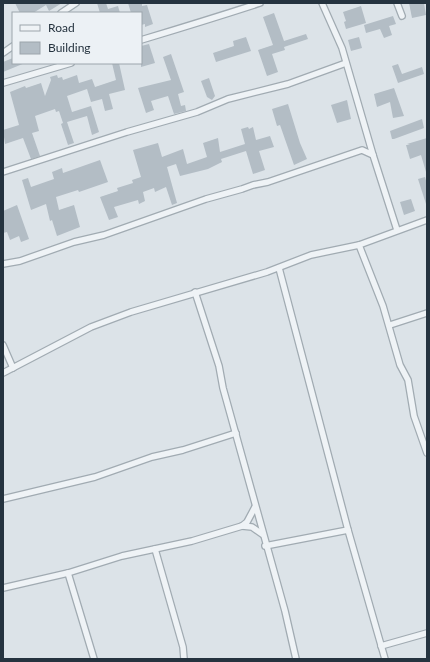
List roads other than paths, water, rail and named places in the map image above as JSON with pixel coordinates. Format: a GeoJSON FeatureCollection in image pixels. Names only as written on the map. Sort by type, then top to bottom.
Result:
{"type":"FeatureCollection","features":[{"type":"Feature","properties":{"kind":"street"},"geometry":{"type":"LineString","coordinates":[[62,12],[76,3]]}},
{"type":"Feature","properties":{"kind":"street"},"geometry":{"type":"LineString","coordinates":[[142,40],[203,21],[215,19],[260,3]]}},
{"type":"Feature","properties":{"kind":"street"},"geometry":{"type":"LineString","coordinates":[[322,3],[342,48],[397,230]]}},
{"type":"Feature","properties":{"kind":"street"},"geometry":{"type":"LineString","coordinates":[[397,3],[402,16]]}},
{"type":"Feature","properties":{"kind":"street"},"geometry":{"type":"LineString","coordinates":[[3,52],[12,47]]}},
{"type":"Feature","properties":{"kind":"street"},"geometry":{"type":"LineString","coordinates":[[3,172],[197,112],[228,99],[288,84],[346,63]]}},
{"type":"Feature","properties":{"kind":"street"},"geometry":{"type":"LineString","coordinates":[[3,83],[68,64]]}},
{"type":"Feature","properties":{"kind":"street"},"geometry":{"type":"LineString","coordinates":[[3,264],[20,261],[74,242],[104,235],[177,208],[242,189],[253,184],[268,182],[354,152],[362,150],[373,154]]}},
{"type":"Feature","properties":{"kind":"street"},"geometry":{"type":"LineString","coordinates":[[3,373],[91,327],[195,292],[279,268],[311,255],[358,245],[427,220]]}},
{"type":"Feature","properties":{"kind":"street"},"geometry":{"type":"LineString","coordinates":[[358,245],[390,325],[397,355],[408,380],[412,411],[427,453]]}},
{"type":"Feature","properties":{"kind":"street"},"geometry":{"type":"LineString","coordinates":[[279,268],[348,530],[384,659]]}},
{"type":"Feature","properties":{"kind":"street"},"geometry":{"type":"LineString","coordinates":[[195,292],[219,366],[223,388],[296,659]]}},
{"type":"Feature","properties":{"kind":"street"},"geometry":{"type":"LineString","coordinates":[[390,325],[427,313]]}},
{"type":"Feature","properties":{"kind":"street"},"geometry":{"type":"LineString","coordinates":[[3,345],[13,368]]}},
{"type":"Feature","properties":{"kind":"street"},"geometry":{"type":"LineString","coordinates":[[3,499],[95,477],[152,457],[184,450],[236,433]]}},
{"type":"Feature","properties":{"kind":"street"},"geometry":{"type":"LineString","coordinates":[[3,588],[68,573],[122,556],[192,541],[242,526],[247,522],[255,507]]}},
{"type":"Feature","properties":{"kind":"street"},"geometry":{"type":"LineString","coordinates":[[242,526],[252,527],[262,534]]}},
{"type":"Feature","properties":{"kind":"street"},"geometry":{"type":"LineString","coordinates":[[265,546],[348,530]]}},
{"type":"Feature","properties":{"kind":"street"},"geometry":{"type":"LineString","coordinates":[[155,549],[184,659]]}},
{"type":"Feature","properties":{"kind":"street"},"geometry":{"type":"LineString","coordinates":[[68,573],[94,659]]}},
{"type":"Feature","properties":{"kind":"street"},"geometry":{"type":"LineString","coordinates":[[381,646],[427,632]]}}]}
